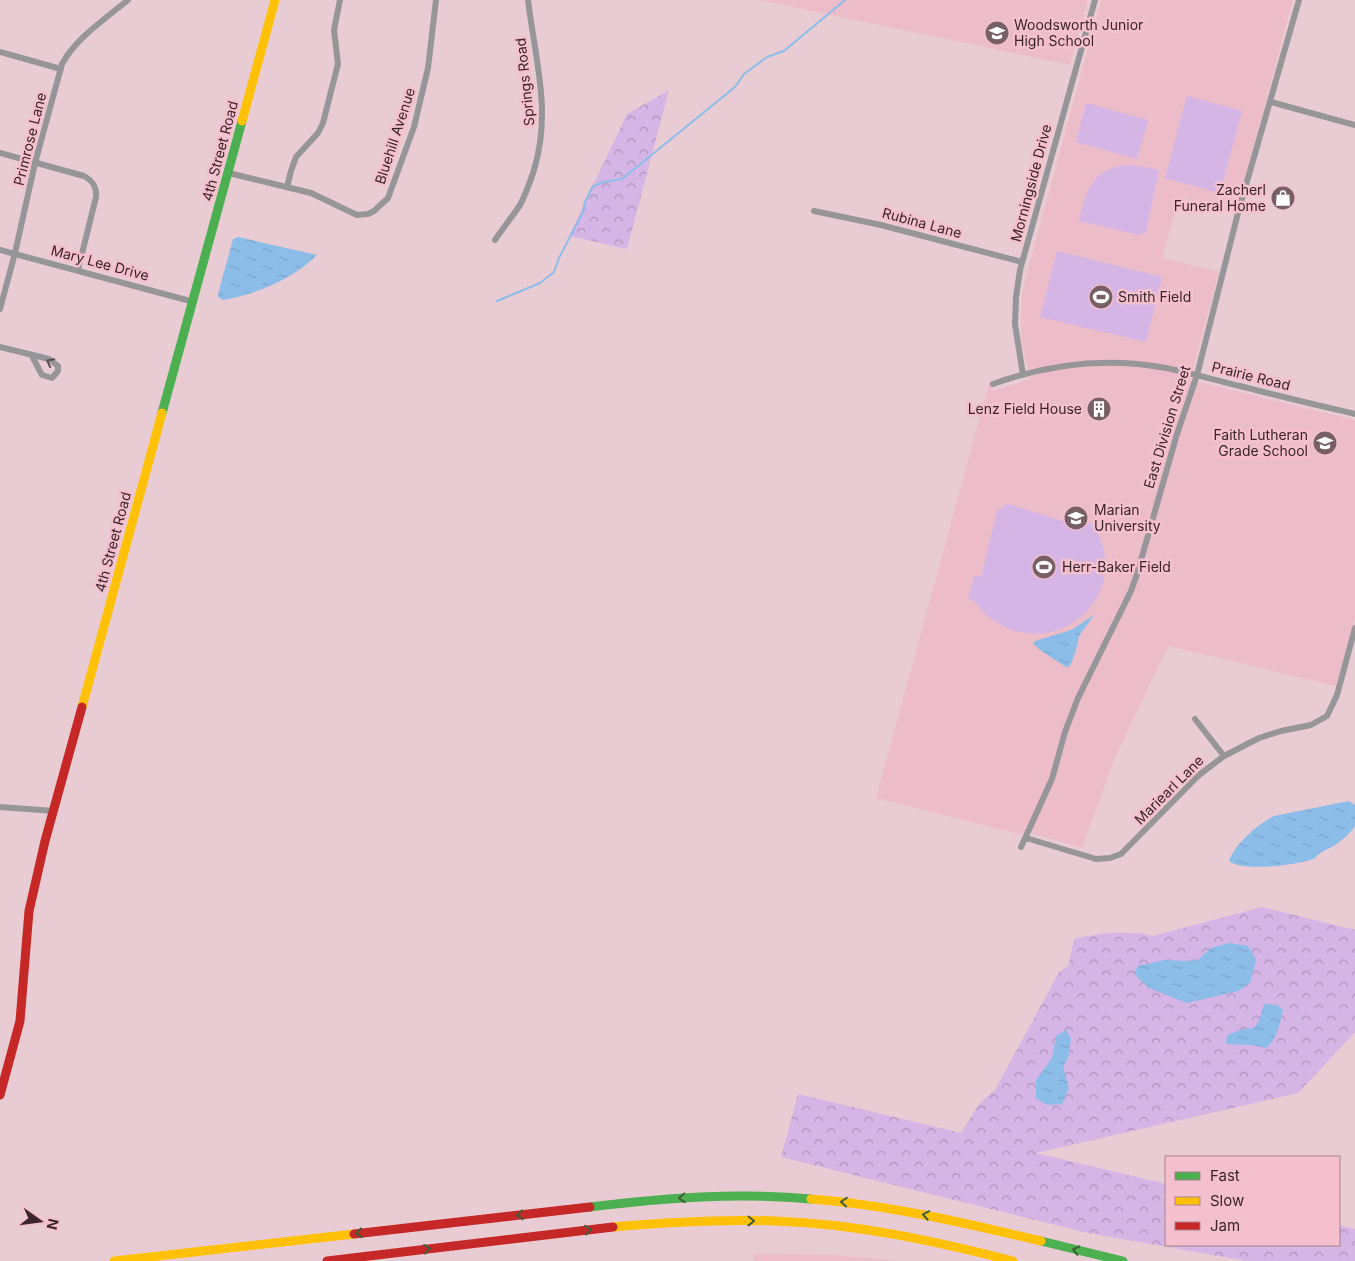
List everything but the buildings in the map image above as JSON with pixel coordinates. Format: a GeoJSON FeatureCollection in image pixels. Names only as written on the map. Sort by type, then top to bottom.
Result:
{"type":"FeatureCollection","features":[{"type":"Feature","properties":{"kind":"main road","name":"4th Street Road"},"geometry":{"type":"LineString","coordinates":[[0,1095],[16,1042],[20,1020],[29,910],[54,811],[276,0]]}},
{"type":"Feature","properties":{"kind":"main road"},"geometry":{"type":"LineString","coordinates":[[114,1261],[649,1200],[702,1197],[775,1197],[855,1203],[892,1208],[1124,1261]]}},
{"type":"Feature","properties":{"kind":"main road"},"geometry":{"type":"LineString","coordinates":[[326,1261],[550,1234],[675,1222],[734,1220],[779,1221],[883,1232],[944,1244],[1013,1261]]}},
{"type":"Feature","properties":{"kind":"street","name":"Primrose Lane"},"geometry":{"type":"LineString","coordinates":[[0,309],[15,253],[35,163],[61,68],[66,56],[75,46],[128,0]]}},
{"type":"Feature","properties":{"kind":"street"},"geometry":{"type":"LineString","coordinates":[[288,187],[296,158],[318,133],[323,123],[338,64],[334,30],[340,0]]}},
{"type":"Feature","properties":{"kind":"street","name":"Bluehill Avenue"},"geometry":{"type":"LineString","coordinates":[[229,173],[311,193],[357,215],[368,214],[388,198],[419,108],[430,55],[436,0]]}},
{"type":"Feature","properties":{"kind":"street","name":"Springs Road"},"geometry":{"type":"LineString","coordinates":[[495,240],[520,205],[537,159],[542,136],[542,101],[528,0]]}},
{"type":"Feature","properties":{"kind":"street","name":"Morningside Drive"},"geometry":{"type":"LineString","coordinates":[[1023,376],[1014,321],[1022,262],[1095,0]]}},
{"type":"Feature","properties":{"kind":"street","name":"East Division Street"},"geometry":{"type":"LineString","coordinates":[[1021,848],[1052,779],[1078,698],[1131,591],[1177,434],[1197,375],[1236,221],[1299,0]]}},
{"type":"Feature","properties":{"kind":"street"},"geometry":{"type":"LineString","coordinates":[[0,52],[61,68]]}},
{"type":"Feature","properties":{"kind":"street"},"geometry":{"type":"LineString","coordinates":[[1271,102],[1355,125]]}},
{"type":"Feature","properties":{"kind":"street"},"geometry":{"type":"LineString","coordinates":[[0,152],[84,176],[95,187],[96,197],[78,270]]}},
{"type":"Feature","properties":{"kind":"street","name":"Rubina Lane"},"geometry":{"type":"LineString","coordinates":[[814,211],[882,225],[1022,262]]}},
{"type":"Feature","properties":{"kind":"street","name":"Mary Lee Drive"},"geometry":{"type":"LineString","coordinates":[[0,250],[194,302]]}},
{"type":"Feature","properties":{"kind":"street"},"geometry":{"type":"LineString","coordinates":[[0,347],[32,356]]}},
{"type":"Feature","properties":{"kind":"street","name":"Prairie Road"},"geometry":{"type":"LineString","coordinates":[[993,384],[1061,367],[1108,363],[1156,367],[1197,375],[1355,414]]}},
{"type":"Feature","properties":{"kind":"street","name":"Mariearl Lane"},"geometry":{"type":"LineString","coordinates":[[1026,838],[1096,859],[1116,857],[1126,850],[1199,775],[1224,756],[1259,738],[1281,731],[1309,726],[1319,722],[1326,716],[1336,698],[1355,628]]}},
{"type":"Feature","properties":{"kind":"street"},"geometry":{"type":"LineString","coordinates":[[1195,719],[1224,756]]}},
{"type":"Feature","properties":{"kind":"street"},"geometry":{"type":"LineString","coordinates":[[0,807],[54,811]]}},
{"type":"Feature","properties":{"kind":"shaded area","name":"Woodsworth Junior High School"},"geometry":{"type":"Polygon","coordinates":[[[760,0],[1088,0],[1070,65],[760,0]]]}},
{"type":"Feature","properties":{"kind":"shaded area","name":"Marian University"},"geometry":{"type":"Polygon","coordinates":[[[1101,0],[1293,0],[1236,213],[1179,197],[1162,258],[1219,272],[1190,380],[1355,420],[1355,619],[1336,686],[1168,646],[1114,760],[1082,848],[1024,831],[1022,834],[1018,834],[876,798],[990,380],[993,391],[1030,379],[1022,345],[1022,295],[1101,0]]]}},
{"type":"Feature","properties":{"kind":"shaded area"},"geometry":{"type":"Polygon","coordinates":[[[754,1254],[834,1255],[901,1261],[753,1261],[754,1254]]]}},
{"type":"Feature","properties":{"kind":"green space"},"geometry":{"type":"Polygon","coordinates":[[[669,90],[627,249],[569,236],[627,114],[669,90]]]}},
{"type":"Feature","properties":{"kind":"green space"},"geometry":{"type":"Polygon","coordinates":[[[1187,96],[1242,111],[1220,193],[1165,178],[1187,96]]]}},
{"type":"Feature","properties":{"kind":"green space"},"geometry":{"type":"Polygon","coordinates":[[[1086,103],[1148,120],[1137,159],[1076,142],[1086,103]]]}},
{"type":"Feature","properties":{"kind":"green space"},"geometry":{"type":"Polygon","coordinates":[[[1125,165],[1159,170],[1146,232],[1140,235],[1079,221],[1084,201],[1097,177],[1104,172],[1125,165]]]}},
{"type":"Feature","properties":{"kind":"green space","name":"Smith Field"},"geometry":{"type":"Polygon","coordinates":[[[1057,251],[1162,277],[1146,342],[1040,317],[1057,251]]]}},
{"type":"Feature","properties":{"kind":"green space","name":"Herr-Baker Field"},"geometry":{"type":"Polygon","coordinates":[[[1008,504],[1072,524],[1074,519],[1098,525],[1105,557],[1105,573],[1100,590],[1092,605],[1080,618],[1066,627],[1034,634],[1017,631],[992,619],[975,602],[968,598],[975,575],[981,577],[997,511],[1008,504]]]}},
{"type":"Feature","properties":{"kind":"green space"},"geometry":{"type":"Polygon","coordinates":[[[1262,907],[1355,930],[1355,1032],[1298,1093],[1036,1153],[1165,1184],[1165,1246],[1340,1246],[1340,1225],[1355,1229],[1355,1261],[1247,1261],[1088,1233],[781,1157],[798,1094],[961,1133],[979,1104],[995,1090],[1059,972],[1068,966],[1074,939],[1113,933],[1134,933],[1153,936],[1262,907]]]}},
{"type":"Feature","properties":{"kind":"water"},"geometry":{"type":"Polygon","coordinates":[[[238,237],[317,255],[297,271],[274,284],[249,294],[223,300],[218,297],[218,294],[233,239],[238,237]]]}},
{"type":"Feature","properties":{"kind":"water"},"geometry":{"type":"Polygon","coordinates":[[[1094,615],[1079,636],[1070,666],[1066,667],[1040,650],[1033,643],[1071,630],[1094,615]]]}},
{"type":"Feature","properties":{"kind":"water"},"geometry":{"type":"Polygon","coordinates":[[[1349,801],[1355,805],[1355,826],[1342,840],[1313,859],[1283,865],[1257,867],[1229,861],[1236,848],[1248,835],[1274,816],[1349,801]]]}},
{"type":"Feature","properties":{"kind":"water"},"geometry":{"type":"Polygon","coordinates":[[[1229,943],[1248,946],[1256,960],[1250,983],[1238,991],[1187,1003],[1149,988],[1137,977],[1135,972],[1138,966],[1165,960],[1198,960],[1211,948],[1229,943]]]}},
{"type":"Feature","properties":{"kind":"water"},"geometry":{"type":"Polygon","coordinates":[[[1264,1004],[1277,1005],[1283,1010],[1278,1031],[1270,1044],[1266,1048],[1226,1044],[1227,1035],[1243,1029],[1254,1028],[1259,1021],[1264,1004]]]}},
{"type":"Feature","properties":{"kind":"water"},"geometry":{"type":"Polygon","coordinates":[[[1066,1030],[1071,1039],[1068,1058],[1063,1067],[1069,1088],[1062,1104],[1047,1105],[1036,1098],[1036,1080],[1052,1058],[1056,1036],[1066,1030]]]}},
{"type":"Feature","properties":{"kind":"waterway"},"geometry":{"type":"LineString","coordinates":[[497,301],[540,283],[554,272],[559,258],[583,212],[585,202],[593,186],[622,179],[735,87],[744,74],[767,57],[784,51],[845,0]]}},
{"type":"Feature","properties":{"kind":"traffic: fast"},"geometry":{"type":"LineString","coordinates":[[162,413],[242,121]]}},
{"type":"Feature","properties":{"kind":"traffic: fast"},"geometry":{"type":"LineString","coordinates":[[590,1207],[700,1197],[756,1196],[811,1199]]}},
{"type":"Feature","properties":{"kind":"traffic: fast"},"geometry":{"type":"LineString","coordinates":[[1041,1241],[1123,1261]]}},
{"type":"Feature","properties":{"kind":"traffic: slow"},"geometry":{"type":"LineString","coordinates":[[242,121],[275,0]]}},
{"type":"Feature","properties":{"kind":"traffic: slow"},"geometry":{"type":"LineString","coordinates":[[82,707],[162,413]]}},
{"type":"Feature","properties":{"kind":"traffic: slow"},"geometry":{"type":"LineString","coordinates":[[811,1199],[898,1210],[1041,1241]]}},
{"type":"Feature","properties":{"kind":"traffic: slow"},"geometry":{"type":"LineString","coordinates":[[613,1227],[674,1222],[756,1220],[806,1223],[896,1235],[1013,1261]]}},
{"type":"Feature","properties":{"kind":"traffic: slow"},"geometry":{"type":"LineString","coordinates":[[114,1261],[354,1234]]}},
{"type":"Feature","properties":{"kind":"traffic: jam"},"geometry":{"type":"LineString","coordinates":[[0,1095],[20,1021],[29,911],[45,841],[82,707]]}},
{"type":"Feature","properties":{"kind":"traffic: jam"},"geometry":{"type":"LineString","coordinates":[[354,1234],[590,1207]]}},
{"type":"Feature","properties":{"kind":"traffic: jam"},"geometry":{"type":"LineString","coordinates":[[327,1261],[613,1227]]}},
{"type":"Feature","properties":{"kind":"place","name":"Woodsworth Junior High School"},"geometry":{"type":"Point","coordinates":[997,33]}},
{"type":"Feature","properties":{"kind":"place","name":"Zacherl Funeral Home"},"geometry":{"type":"Point","coordinates":[1283,198]}},
{"type":"Feature","properties":{"kind":"place","name":"Smith Field"},"geometry":{"type":"Point","coordinates":[1101,297]}},
{"type":"Feature","properties":{"kind":"place","name":"Lenz Field House"},"geometry":{"type":"Point","coordinates":[1099,409]}},
{"type":"Feature","properties":{"kind":"place","name":"Faith Lutheran Grade School"},"geometry":{"type":"Point","coordinates":[1325,443]}},
{"type":"Feature","properties":{"kind":"place","name":"Marian University"},"geometry":{"type":"Point","coordinates":[1076,518]}},
{"type":"Feature","properties":{"kind":"place","name":"Herr-Baker Field"},"geometry":{"type":"Point","coordinates":[1044,567]}}]}
